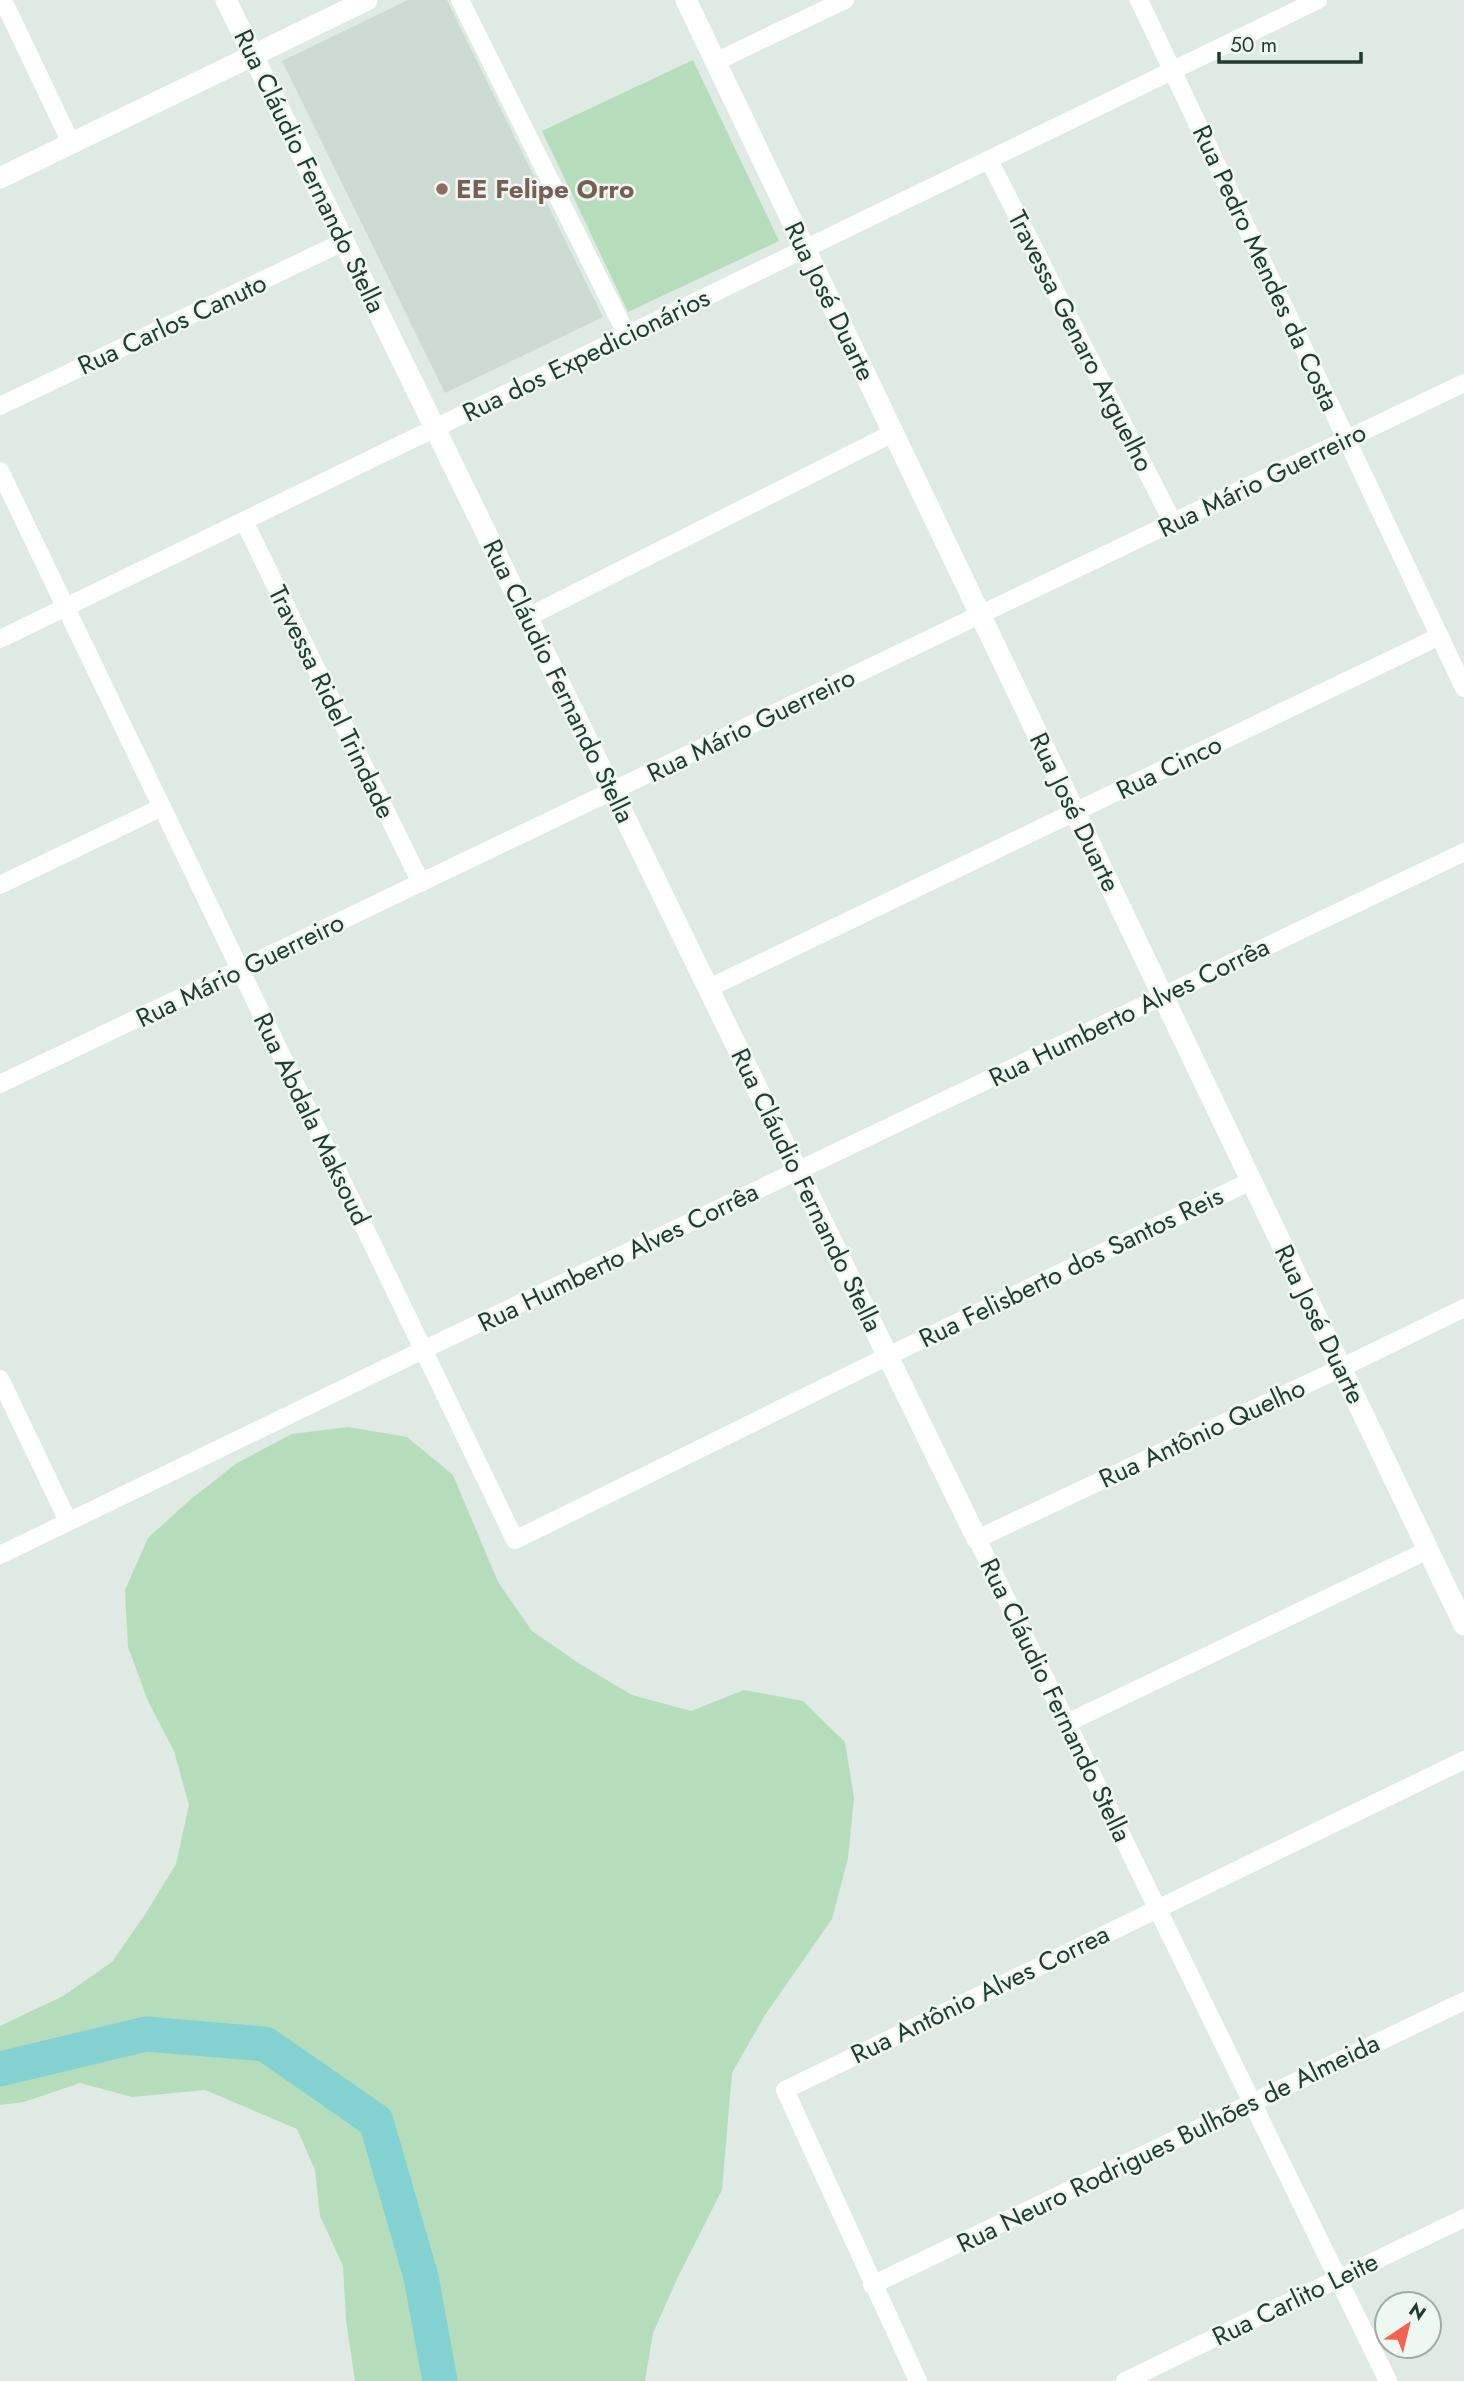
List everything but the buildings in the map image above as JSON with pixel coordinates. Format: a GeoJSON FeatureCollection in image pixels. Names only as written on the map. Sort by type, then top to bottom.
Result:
{"type":"FeatureCollection","features":[{"type":"Feature","properties":{"kind":"street"},"geometry":{"type":"LineString","coordinates":[[3,0],[71,143]]}},
{"type":"Feature","properties":{"kind":"street","name":"Rua Cláudio Fernando Stella"},"geometry":{"type":"LineString","coordinates":[[226,0],[1388,2381]]}},
{"type":"Feature","properties":{"kind":"street"},"geometry":{"type":"LineString","coordinates":[[0,178],[367,0]]}},
{"type":"Feature","properties":{"kind":"street"},"geometry":{"type":"LineString","coordinates":[[460,0],[627,335]]}},
{"type":"Feature","properties":{"kind":"street","name":"Rua José Duarte"},"geometry":{"type":"LineString","coordinates":[[685,0],[1464,1625]]}},
{"type":"Feature","properties":{"kind":"street"},"geometry":{"type":"LineString","coordinates":[[715,62],[845,0]]}},
{"type":"Feature","properties":{"kind":"street","name":"Rua Pedro Mendes da Costa"},"geometry":{"type":"LineString","coordinates":[[1139,0],[1464,688]]}},
{"type":"Feature","properties":{"kind":"street","name":"Rua dos Expedicionários"},"geometry":{"type":"LineString","coordinates":[[0,639],[1318,0]]}},
{"type":"Feature","properties":{"kind":"street","name":"Travessa Genaro Arguelho"},"geometry":{"type":"LineString","coordinates":[[989,160],[1173,523]]}},
{"type":"Feature","properties":{"kind":"street","name":"Rua Carlos Canuto"},"geometry":{"type":"LineString","coordinates":[[0,406],[345,242]]}},
{"type":"Feature","properties":{"kind":"street","name":"Rua Mário Guerreiro"},"geometry":{"type":"LineString","coordinates":[[0,1084],[1464,383]]}},
{"type":"Feature","properties":{"kind":"street"},"geometry":{"type":"LineString","coordinates":[[528,617],[893,433]]}},
{"type":"Feature","properties":{"kind":"street","name":"Rua Abdala Maksoud"},"geometry":{"type":"LineString","coordinates":[[0,471],[515,1540]]}},
{"type":"Feature","properties":{"kind":"street","name":"Travessa Ridel Trindade"},"geometry":{"type":"LineString","coordinates":[[244,521],[421,883]]}},
{"type":"Feature","properties":{"kind":"street","name":"Rua Cinco"},"geometry":{"type":"LineString","coordinates":[[709,988],[1440,636]]}},
{"type":"Feature","properties":{"kind":"street"},"geometry":{"type":"LineString","coordinates":[[0,885],[162,807]]}},
{"type":"Feature","properties":{"kind":"street","name":"Rua Humberto Alves Corrêa"},"geometry":{"type":"LineString","coordinates":[[0,1555],[1464,852]]}},
{"type":"Feature","properties":{"kind":"street","name":"Rua Felisberto dos Santos Reis"},"geometry":{"type":"LineString","coordinates":[[515,1540],[1251,1181]]}},
{"type":"Feature","properties":{"kind":"street","name":"Rua Antônio Quelho"},"geometry":{"type":"LineString","coordinates":[[978,1539],[1464,1308]]}},
{"type":"Feature","properties":{"kind":"street"},"geometry":{"type":"LineString","coordinates":[[0,1379],[68,1521]]}},
{"type":"Feature","properties":{"kind":"street"},"geometry":{"type":"LineString","coordinates":[[1067,1723],[1428,1550]]}},
{"type":"Feature","properties":{"kind":"street","name":"Rua Antônio Alves Correa"},"geometry":{"type":"LineString","coordinates":[[918,2381],[785,2090],[1464,1760]]}},
{"type":"Feature","properties":{"kind":"street","name":"Rua Neuro Rodrigues Bulhões de Almeida"},"geometry":{"type":"LineString","coordinates":[[872,2285],[1464,2001]]}},
{"type":"Feature","properties":{"kind":"street","name":"Rua Carlito Leite"},"geometry":{"type":"LineString","coordinates":[[1125,2381],[1464,2218]]}},
{"type":"Feature","properties":{"kind":"shaded area","name":"EE Felipe Orro"},"geometry":{"type":"Polygon","coordinates":[[[408,0],[447,0],[603,317],[445,393],[282,61],[408,0]]]}},
{"type":"Feature","properties":{"kind":"green space"},"geometry":{"type":"Polygon","coordinates":[[[693,60],[779,241],[628,312],[542,131],[693,60]]]}},
{"type":"Feature","properties":{"kind":"green space"},"geometry":{"type":"Polygon","coordinates":[[[348,1427],[407,1437],[453,1475],[498,1582],[532,1631],[580,1664],[632,1695],[691,1711],[744,1690],[803,1701],[845,1742],[854,1798],[848,1858],[832,1919],[765,2015],[732,2073],[722,2190],[653,2333],[645,2381],[355,2381],[346,2320],[343,2266],[320,2216],[315,2170],[297,2129],[205,2090],[132,2097],[80,2083],[24,2102],[0,2105],[0,2026],[63,1996],[112,1962],[176,1864],[189,1805],[174,1751],[148,1701],[128,1647],[125,1590],[148,1538],[191,1499],[237,1463],[292,1434],[348,1427]]]}},
{"type":"Feature","properties":{"kind":"waterway"},"geometry":{"type":"LineString","coordinates":[[0,2069],[146,2034],[265,2044],[376,2121],[421,2277],[440,2381]]}},
{"type":"Feature","properties":{"kind":"place","name":"EE Felipe Orro"},"geometry":{"type":"Point","coordinates":[442,189]}}]}
